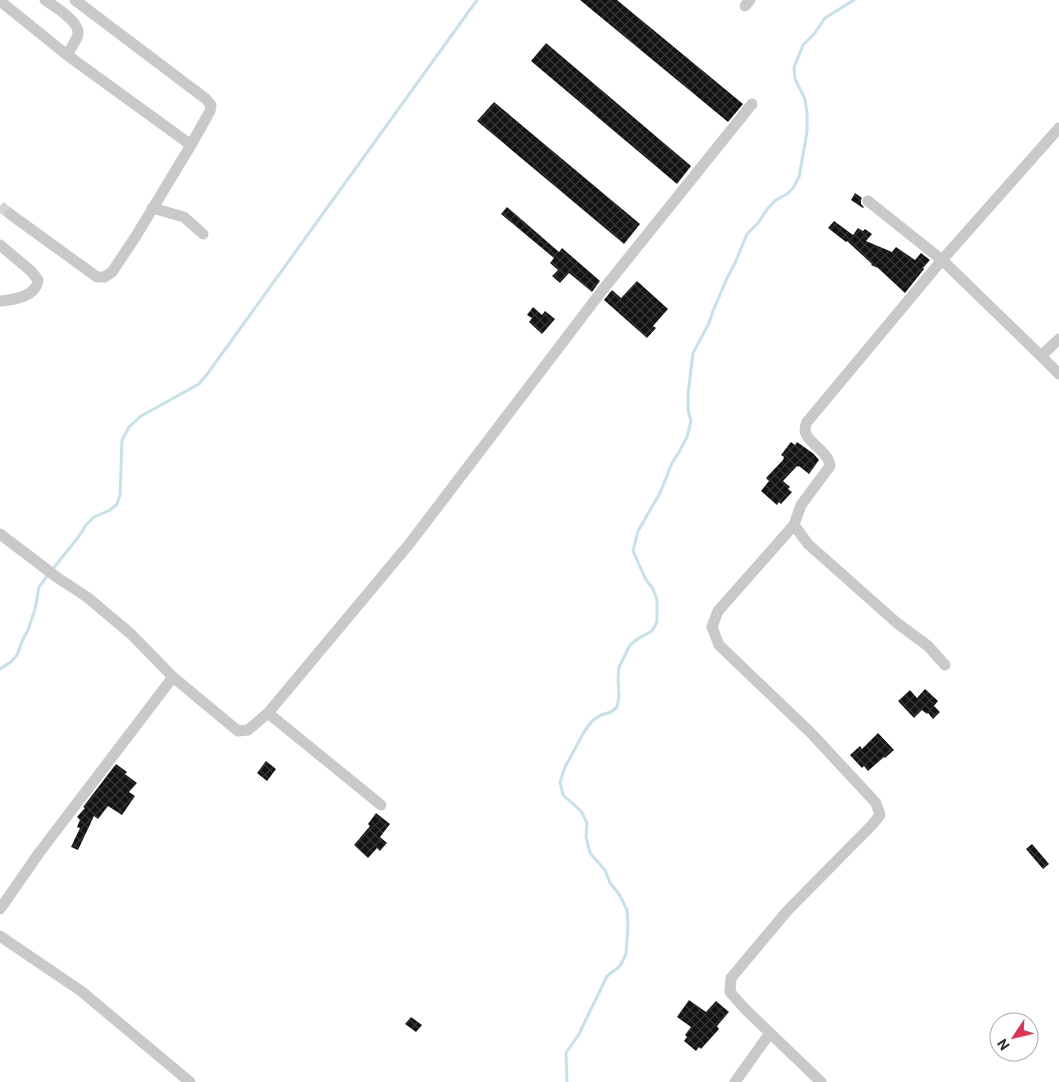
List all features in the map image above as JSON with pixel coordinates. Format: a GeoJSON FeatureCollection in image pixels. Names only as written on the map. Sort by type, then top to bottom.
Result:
{"type":"FeatureCollection","features":[{"type":"Feature","properties":{"kind":"street"},"geometry":{"type":"LineString","coordinates":[[45,0],[74,22],[78,28],[78,34],[67,55]]}},
{"type":"Feature","properties":{"kind":"street"},"geometry":{"type":"LineString","coordinates":[[10,214],[97,277],[104,277],[112,272],[210,111],[211,105],[206,99],[76,0]]}},
{"type":"Feature","properties":{"kind":"street"},"geometry":{"type":"LineString","coordinates":[[0,2],[67,55],[191,145]]}},
{"type":"Feature","properties":{"kind":"street"},"geometry":{"type":"LineString","coordinates":[[0,534],[87,598],[131,634],[173,676],[238,731],[248,730],[268,713],[410,543],[601,292],[752,104]]}},
{"type":"Feature","properties":{"kind":"street"},"geometry":{"type":"LineString","coordinates":[[821,1082],[744,1008],[730,992],[731,978],[788,910],[880,815],[876,803],[811,733],[719,645],[712,627],[718,611],[794,525],[801,505],[830,466],[829,459],[806,436],[804,427],[807,422],[942,260],[1059,128]]}},
{"type":"Feature","properties":{"kind":"street"},"geometry":{"type":"LineString","coordinates":[[868,201],[942,260],[1059,374]]}},
{"type":"Feature","properties":{"kind":"street"},"geometry":{"type":"LineString","coordinates":[[152,208],[184,216],[203,234]]}},
{"type":"Feature","properties":{"kind":"street"},"geometry":{"type":"LineString","coordinates":[[0,245],[31,271],[38,280],[36,288],[27,295],[0,301]]}},
{"type":"Feature","properties":{"kind":"street"},"geometry":{"type":"LineString","coordinates":[[1041,356],[1059,339]]}},
{"type":"Feature","properties":{"kind":"street"},"geometry":{"type":"LineString","coordinates":[[794,525],[808,544],[897,623],[928,646],[945,665]]}},
{"type":"Feature","properties":{"kind":"street"},"geometry":{"type":"LineString","coordinates":[[0,909],[38,853],[173,676]]}},
{"type":"Feature","properties":{"kind":"street"},"geometry":{"type":"LineString","coordinates":[[268,713],[380,805]]}},
{"type":"Feature","properties":{"kind":"street"},"geometry":{"type":"LineString","coordinates":[[0,936],[81,992],[190,1082]]}},
{"type":"Feature","properties":{"kind":"street"},"geometry":{"type":"LineString","coordinates":[[735,1082],[770,1032]]}},
{"type":"Feature","properties":{"kind":"building"},"geometry":{"type":"Polygon","coordinates":[[[580,0],[617,0],[743,104],[728,122],[580,0]]]}},
{"type":"Feature","properties":{"kind":"building"},"geometry":{"type":"Polygon","coordinates":[[[546,43],[691,166],[677,184],[531,61],[546,43]]]}},
{"type":"Feature","properties":{"kind":"building"},"geometry":{"type":"Polygon","coordinates":[[[494,102],[640,224],[624,244],[477,121],[494,102]]]}},
{"type":"Feature","properties":{"kind":"building"},"geometry":{"type":"Polygon","coordinates":[[[855,193],[862,198],[861,204],[863,208],[851,200],[855,193]]]}},
{"type":"Feature","properties":{"kind":"building"},"geometry":{"type":"Polygon","coordinates":[[[507,207],[559,252],[562,248],[600,281],[592,292],[569,273],[560,283],[552,276],[558,270],[550,263],[554,258],[501,214],[507,207]]]}},
{"type":"Feature","properties":{"kind":"building"},"geometry":{"type":"Polygon","coordinates":[[[834,221],[853,235],[858,228],[863,231],[865,229],[872,234],[866,241],[892,252],[896,247],[915,260],[921,253],[930,260],[905,293],[878,268],[871,265],[847,241],[828,228],[834,221]]]}},
{"type":"Feature","properties":{"kind":"building"},"geometry":{"type":"Polygon","coordinates":[[[637,281],[668,309],[653,326],[656,328],[647,338],[604,300],[612,290],[621,298],[637,281]]]}},
{"type":"Feature","properties":{"kind":"building"},"geometry":{"type":"Polygon","coordinates":[[[533,307],[542,315],[545,311],[555,319],[542,334],[529,322],[532,318],[527,315],[533,307]]]}},
{"type":"Feature","properties":{"kind":"building"},"geometry":{"type":"Polygon","coordinates":[[[791,442],[795,445],[797,442],[819,460],[809,474],[797,466],[783,481],[790,487],[788,489],[792,492],[781,504],[779,502],[777,505],[761,491],[769,481],[766,478],[783,460],[784,457],[781,455],[791,442]]]}},
{"type":"Feature","properties":{"kind":"building"},"geometry":{"type":"Polygon","coordinates":[[[925,689],[938,701],[934,706],[940,712],[933,719],[922,710],[914,718],[898,701],[910,690],[917,698],[925,689]]]}},
{"type":"Feature","properties":{"kind":"building"},"geometry":{"type":"Polygon","coordinates":[[[878,733],[894,750],[868,771],[864,766],[862,768],[850,755],[860,746],[862,749],[878,733]]]}},
{"type":"Feature","properties":{"kind":"building"},"geometry":{"type":"Polygon","coordinates":[[[266,761],[276,769],[267,781],[257,773],[266,761]]]}},
{"type":"Feature","properties":{"kind":"building"},"geometry":{"type":"Polygon","coordinates":[[[116,764],[137,783],[129,792],[135,796],[122,815],[108,806],[98,819],[94,816],[78,850],[71,847],[80,828],[77,827],[80,820],[77,817],[116,764]]]}},
{"type":"Feature","properties":{"kind":"building"},"geometry":{"type":"Polygon","coordinates":[[[376,813],[390,824],[380,837],[387,843],[380,851],[377,848],[368,858],[354,845],[370,826],[368,824],[376,813]]]}},
{"type":"Feature","properties":{"kind":"building"},"geometry":{"type":"Polygon","coordinates":[[[1032,844],[1049,864],[1043,869],[1026,849],[1032,844]]]}},
{"type":"Feature","properties":{"kind":"building"},"geometry":{"type":"Polygon","coordinates":[[[689,1000],[706,1012],[716,1001],[729,1012],[717,1026],[719,1029],[701,1049],[699,1047],[696,1051],[684,1041],[687,1037],[685,1035],[691,1027],[677,1017],[689,1000]]]}},
{"type":"Feature","properties":{"kind":"building"},"geometry":{"type":"Polygon","coordinates":[[[411,1017],[422,1025],[416,1032],[405,1024],[411,1017]]]}},
{"type":"Feature","properties":{"kind":"waterway"},"geometry":{"type":"LineString","coordinates":[[52,570],[86,525],[94,517],[110,510],[117,504],[120,495],[122,440],[129,427],[141,416],[199,384],[208,373],[477,0]]}},
{"type":"Feature","properties":{"kind":"waterway"},"geometry":{"type":"LineString","coordinates":[[567,1082],[566,1053],[579,1034],[607,976],[620,966],[626,954],[628,925],[627,910],[619,894],[610,883],[605,870],[590,853],[586,837],[587,823],[581,811],[563,795],[560,782],[565,767],[592,721],[617,707],[619,667],[630,645],[652,631],[657,622],[657,600],[633,551],[638,531],[660,493],[672,463],[687,437],[691,421],[688,410],[688,394],[693,353],[709,323],[747,234],[758,223],[768,208],[793,188],[799,177],[807,132],[807,113],[805,99],[795,79],[794,67],[803,45],[814,34],[825,18],[854,0]]}},
{"type":"Feature","properties":{"kind":"waterway"},"geometry":{"type":"LineString","coordinates":[[0,669],[17,655],[35,609],[39,587],[48,575]]}},
{"type":"Feature","properties":{"kind":"tunnel"},"geometry":{"type":"LineString","coordinates":[[0,206],[10,214]]}}]}
